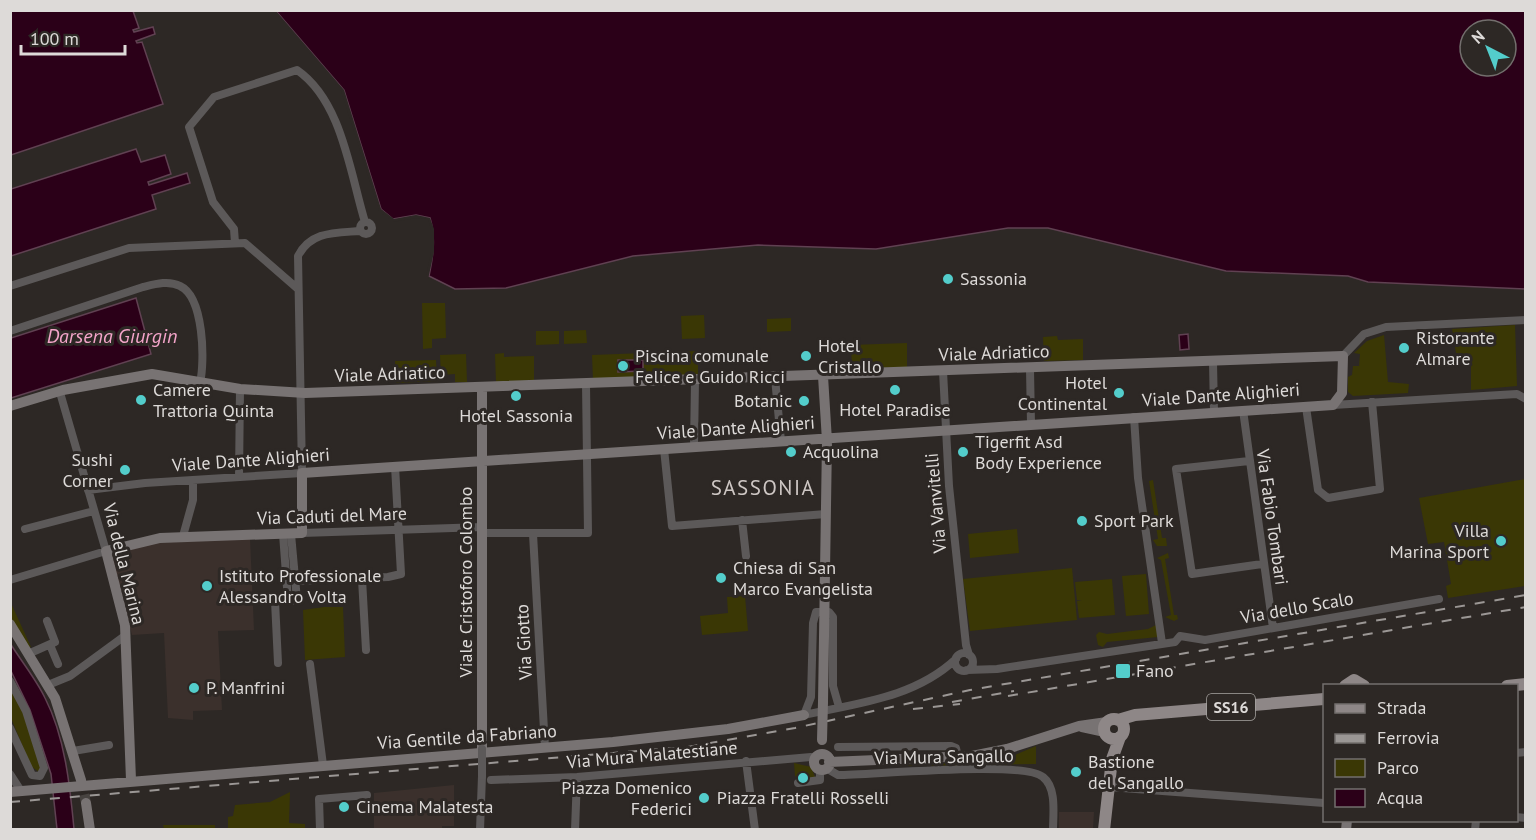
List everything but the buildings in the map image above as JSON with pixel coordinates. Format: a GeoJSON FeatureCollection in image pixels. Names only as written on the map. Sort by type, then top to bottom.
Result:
{"type":"FeatureCollection","features":[{"type":"Feature","properties":{"kind":"main road"},"geometry":{"type":"LineString","coordinates":[[1348,684],[1354,680],[1362,684]]}},
{"type":"Feature","properties":{"kind":"main road","name":"SS16"},"geometry":{"type":"LineString","coordinates":[[1113,730],[1149,714],[1321,698]]}},
{"type":"Feature","properties":{"kind":"main road"},"geometry":{"type":"LineString","coordinates":[[1104,830],[1113,730]]}},
{"type":"Feature","properties":{"kind":"street"},"geometry":{"type":"LineString","coordinates":[[235,243],[234,229],[213,202],[189,126],[214,97],[297,70],[320,90],[332,111],[365,222],[360,226],[360,231],[318,235],[311,239],[298,256],[302,473],[292,534],[288,601]]}},
{"type":"Feature","properties":{"kind":"street"},"geometry":{"type":"LineString","coordinates":[[10,286],[129,248],[235,243],[252,246],[298,289]]}},
{"type":"Feature","properties":{"kind":"street"},"geometry":{"type":"LineString","coordinates":[[10,331],[143,286],[163,283],[177,284],[191,295],[198,316],[203,362],[195,382]]}},
{"type":"Feature","properties":{"kind":"street"},"geometry":{"type":"LineString","coordinates":[[1333,405],[1342,393],[1342,356],[1358,338],[1386,327],[1526,320]]}},
{"type":"Feature","properties":{"kind":"street","name":"Viale Adriatico"},"geometry":{"type":"LineString","coordinates":[[10,406],[56,392],[147,375],[184,378],[195,382],[240,389],[301,393],[1030,369],[1342,356]]}},
{"type":"Feature","properties":{"kind":"street"},"geometry":{"type":"LineString","coordinates":[[1213,362],[1214,412]]}},
{"type":"Feature","properties":{"kind":"street"},"geometry":{"type":"LineString","coordinates":[[1030,369],[1031,424]]}},
{"type":"Feature","properties":{"kind":"street","name":"Via Vanvitelli"},"geometry":{"type":"LineString","coordinates":[[943,371],[948,486],[965,632],[971,656]]}},
{"type":"Feature","properties":{"kind":"street"},"geometry":{"type":"LineString","coordinates":[[826,403],[837,375]]}},
{"type":"Feature","properties":{"kind":"street"},"geometry":{"type":"LineString","coordinates":[[822,766],[827,438],[823,376]]}},
{"type":"Feature","properties":{"kind":"street"},"geometry":{"type":"LineString","coordinates":[[775,378],[781,441]]}},
{"type":"Feature","properties":{"kind":"street"},"geometry":{"type":"LineString","coordinates":[[694,447],[695,380]]}},
{"type":"Feature","properties":{"kind":"street"},"geometry":{"type":"LineString","coordinates":[[586,384],[586,454]]}},
{"type":"Feature","properties":{"kind":"street","name":"Viale Cristoforo Colombo"},"geometry":{"type":"LineString","coordinates":[[480,830],[482,387]]}},
{"type":"Feature","properties":{"kind":"street"},"geometry":{"type":"LineString","coordinates":[[239,477],[240,389]]}},
{"type":"Feature","properties":{"kind":"street"},"geometry":{"type":"LineString","coordinates":[[1333,405],[1517,394],[1526,399]]}},
{"type":"Feature","properties":{"kind":"street","name":"Via della Marina"},"geometry":{"type":"LineString","coordinates":[[61,396],[124,615],[131,780]]}},
{"type":"Feature","properties":{"kind":"street"},"geometry":{"type":"LineString","coordinates":[[1306,407],[1319,493],[1328,498],[1380,489],[1372,402]]}},
{"type":"Feature","properties":{"kind":"street","name":"Viale Dante Alighieri"},"geometry":{"type":"LineString","coordinates":[[88,490],[395,466],[1333,405]]}},
{"type":"Feature","properties":{"kind":"street","name":"Via Fabio Tombari"},"geometry":{"type":"LineString","coordinates":[[1243,410],[1262,564],[1273,628]]}},
{"type":"Feature","properties":{"kind":"street"},"geometry":{"type":"LineString","coordinates":[[1134,417],[1138,478],[1162,643]]}},
{"type":"Feature","properties":{"kind":"street"},"geometry":{"type":"LineString","coordinates":[[664,449],[672,526],[826,514]]}},
{"type":"Feature","properties":{"kind":"street","name":"Via Caduti del Mare"},"geometry":{"type":"LineString","coordinates":[[10,580],[105,550],[137,542],[183,536],[398,530],[483,530],[533,534],[588,533],[586,454]]}},
{"type":"Feature","properties":{"kind":"street"},"geometry":{"type":"LineString","coordinates":[[1249,461],[1176,469],[1192,574],[1262,564]]}},
{"type":"Feature","properties":{"kind":"street"},"geometry":{"type":"LineString","coordinates":[[295,581],[362,579],[401,574],[395,466]]}},
{"type":"Feature","properties":{"kind":"street"},"geometry":{"type":"LineString","coordinates":[[183,536],[193,500],[193,480]]}},
{"type":"Feature","properties":{"kind":"street"},"geometry":{"type":"LineString","coordinates":[[25,529],[94,511]]}},
{"type":"Feature","properties":{"kind":"street"},"geometry":{"type":"LineString","coordinates":[[742,520],[746,556]]}},
{"type":"Feature","properties":{"kind":"street"},"geometry":{"type":"LineString","coordinates":[[278,663],[275,601],[297,600],[292,534]]}},
{"type":"Feature","properties":{"kind":"street","name":"Via Giotto"},"geometry":{"type":"LineString","coordinates":[[533,534],[545,748]]}},
{"type":"Feature","properties":{"kind":"street"},"geometry":{"type":"LineString","coordinates":[[362,579],[366,650]]}},
{"type":"Feature","properties":{"kind":"street","name":"Via dello Scalo"},"geometry":{"type":"LineString","coordinates":[[964,670],[997,669],[1176,642],[1180,636],[1205,640],[1439,599]]}},
{"type":"Feature","properties":{"kind":"street"},"geometry":{"type":"LineString","coordinates":[[804,714],[812,697],[813,616],[816,612],[825,611],[833,616],[833,686],[839,707]]}},
{"type":"Feature","properties":{"kind":"street"},"geometry":{"type":"LineString","coordinates":[[28,654],[56,642],[47,621]]}},
{"type":"Feature","properties":{"kind":"street"},"geometry":{"type":"LineString","coordinates":[[10,624],[48,685],[61,713],[74,751],[80,783]]}},
{"type":"Feature","properties":{"kind":"street","name":"Via Vanvitelli"},"geometry":{"type":"LineString","coordinates":[[958,657],[965,632]]}},
{"type":"Feature","properties":{"kind":"street"},"geometry":{"type":"LineString","coordinates":[[48,685],[70,676],[126,635]]}},
{"type":"Feature","properties":{"kind":"street"},"geometry":{"type":"LineString","coordinates":[[50,645],[58,664]]}},
{"type":"Feature","properties":{"kind":"street"},"geometry":{"type":"LineString","coordinates":[[971,656],[973,664],[964,670],[956,664],[958,657],[971,656],[997,669]]}},
{"type":"Feature","properties":{"kind":"street","name":"Via Gentile da Fabriano"},"geometry":{"type":"LineString","coordinates":[[16,791],[80,783],[545,748],[689,734],[804,714],[899,694],[926,683],[958,657]]}},
{"type":"Feature","properties":{"kind":"street"},"geometry":{"type":"LineString","coordinates":[[310,664],[323,765]]}},
{"type":"Feature","properties":{"kind":"street","name":"Via Gentile da Fabriano"},"geometry":{"type":"LineString","coordinates":[[942,672],[964,670]]}},
{"type":"Feature","properties":{"kind":"street"},"geometry":{"type":"LineString","coordinates":[[10,681],[26,711],[44,768],[40,776],[32,775],[10,728]]}},
{"type":"Feature","properties":{"kind":"street"},"geometry":{"type":"LineString","coordinates":[[798,783],[822,766],[958,757],[1001,751],[1079,726],[1113,730]]}},
{"type":"Feature","properties":{"kind":"street"},"geometry":{"type":"LineString","coordinates":[[74,751],[109,745]]}},
{"type":"Feature","properties":{"kind":"street"},"geometry":{"type":"LineString","coordinates":[[838,747],[951,746],[956,748],[958,757]]}},
{"type":"Feature","properties":{"kind":"street","name":"Via Mura Malatestiane"},"geometry":{"type":"LineString","coordinates":[[490,780],[577,777],[811,757],[822,766]]}},
{"type":"Feature","properties":{"kind":"street"},"geometry":{"type":"LineString","coordinates":[[746,761],[755,830]]}},
{"type":"Feature","properties":{"kind":"street","name":"Via Mura Sangallo"},"geometry":{"type":"LineString","coordinates":[[822,766],[838,775],[966,770],[1036,772],[1049,783],[1052,790],[1053,830]]}},
{"type":"Feature","properties":{"kind":"street"},"geometry":{"type":"LineString","coordinates":[[10,774],[16,791]]}},
{"type":"Feature","properties":{"kind":"street"},"geometry":{"type":"LineString","coordinates":[[576,830],[577,777]]}},
{"type":"Feature","properties":{"kind":"street"},"geometry":{"type":"LineString","coordinates":[[1109,787],[1323,803]]}},
{"type":"Feature","properties":{"kind":"street"},"geometry":{"type":"LineString","coordinates":[[320,830],[319,799],[367,795]]}},
{"type":"Feature","properties":{"kind":"street"},"geometry":{"type":"LineString","coordinates":[[86,803],[90,830]]}},
{"type":"Feature","properties":{"kind":"shaded area"},"geometry":{"type":"Polygon","coordinates":[[[250,538],[254,630],[218,631],[222,710],[193,711],[193,720],[168,718],[164,633],[132,635],[111,553],[150,543],[250,538]]]}},
{"type":"Feature","properties":{"kind":"shaded area"},"geometry":{"type":"Polygon","coordinates":[[[454,785],[454,826],[442,826],[442,830],[374,829],[374,793],[454,785]]]}},
{"type":"Feature","properties":{"kind":"shaded area"},"geometry":{"type":"Polygon","coordinates":[[[1059,812],[1094,812],[1093,829],[1059,829],[1059,812]]]}},
{"type":"Feature","properties":{"kind":"green space"},"geometry":{"type":"Polygon","coordinates":[[[422,303],[445,303],[446,338],[432,339],[432,348],[423,349],[422,303]]]}},
{"type":"Feature","properties":{"kind":"green space"},"geometry":{"type":"Polygon","coordinates":[[[704,315],[705,338],[682,339],[681,316],[704,315]]]}},
{"type":"Feature","properties":{"kind":"green space"},"geometry":{"type":"Polygon","coordinates":[[[791,318],[791,331],[767,332],[767,319],[791,318]]]}},
{"type":"Feature","properties":{"kind":"green space"},"geometry":{"type":"Polygon","coordinates":[[[1515,325],[1517,386],[1471,390],[1471,365],[1458,365],[1452,329],[1515,325]]]}},
{"type":"Feature","properties":{"kind":"green space"},"geometry":{"type":"Polygon","coordinates":[[[586,330],[587,343],[564,344],[564,331],[586,330]]]}},
{"type":"Feature","properties":{"kind":"green space"},"geometry":{"type":"Polygon","coordinates":[[[536,331],[559,331],[559,344],[536,345],[536,331]]]}},
{"type":"Feature","properties":{"kind":"green space"},"geometry":{"type":"Polygon","coordinates":[[[1384,335],[1388,382],[1409,384],[1408,393],[1353,396],[1348,392],[1348,377],[1352,375],[1353,366],[1359,366],[1360,354],[1354,353],[1367,341],[1384,335]]]}},
{"type":"Feature","properties":{"kind":"green space"},"geometry":{"type":"Polygon","coordinates":[[[1057,336],[1058,340],[1083,339],[1083,360],[1044,361],[1043,337],[1057,336]]]}},
{"type":"Feature","properties":{"kind":"green space"},"geometry":{"type":"Polygon","coordinates":[[[907,343],[907,367],[852,369],[851,345],[907,343]]]}},
{"type":"Feature","properties":{"kind":"green space"},"geometry":{"type":"Polygon","coordinates":[[[698,351],[698,377],[593,380],[592,355],[698,351]]]}},
{"type":"Feature","properties":{"kind":"green space"},"geometry":{"type":"Polygon","coordinates":[[[504,353],[504,357],[534,356],[534,381],[496,382],[495,354],[504,353]]]}},
{"type":"Feature","properties":{"kind":"green space"},"geometry":{"type":"Polygon","coordinates":[[[466,354],[467,382],[455,382],[455,374],[441,375],[440,355],[466,354]]]}},
{"type":"Feature","properties":{"kind":"green space"},"geometry":{"type":"Polygon","coordinates":[[[436,360],[437,381],[396,383],[395,361],[436,360]]]}},
{"type":"Feature","properties":{"kind":"green space"},"geometry":{"type":"Polygon","coordinates":[[[1525,479],[1525,586],[1448,598],[1446,586],[1451,584],[1444,542],[1428,544],[1419,498],[1525,479]]]}},
{"type":"Feature","properties":{"kind":"green space"},"geometry":{"type":"Polygon","coordinates":[[[1153,480],[1162,538],[1166,538],[1167,546],[1157,546],[1153,540],[1158,539],[1149,481],[1153,480]]]}},
{"type":"Feature","properties":{"kind":"green space"},"geometry":{"type":"Polygon","coordinates":[[[1017,529],[1019,553],[970,558],[968,534],[1017,529]]]}},
{"type":"Feature","properties":{"kind":"green space"},"geometry":{"type":"Polygon","coordinates":[[[1168,553],[1169,558],[1165,559],[1174,615],[1177,615],[1178,619],[1174,621],[1165,617],[1171,615],[1161,560],[1157,558],[1168,553]]]}},
{"type":"Feature","properties":{"kind":"green space"},"geometry":{"type":"Polygon","coordinates":[[[1072,568],[1077,620],[970,631],[963,579],[1072,568]]]}},
{"type":"Feature","properties":{"kind":"green space"},"geometry":{"type":"Polygon","coordinates":[[[1146,574],[1149,614],[1126,616],[1122,576],[1146,574]]]}},
{"type":"Feature","properties":{"kind":"green space"},"geometry":{"type":"Polygon","coordinates":[[[1112,579],[1115,615],[1079,618],[1077,601],[1082,600],[1077,600],[1075,582],[1112,579]]]}},
{"type":"Feature","properties":{"kind":"green space"},"geometry":{"type":"Polygon","coordinates":[[[745,596],[748,631],[702,635],[700,616],[728,613],[727,597],[745,596]]]}},
{"type":"Feature","properties":{"kind":"green space"},"geometry":{"type":"Polygon","coordinates":[[[10,601],[31,647],[28,648],[11,618],[10,601]]]}},
{"type":"Feature","properties":{"kind":"green space"},"geometry":{"type":"Polygon","coordinates":[[[343,607],[345,657],[305,660],[303,610],[343,607]]]}},
{"type":"Feature","properties":{"kind":"green space"},"geometry":{"type":"Polygon","coordinates":[[[1156,625],[1158,637],[1107,642],[1103,647],[1098,645],[1096,635],[1099,632],[1107,634],[1148,629],[1156,625]]]}},
{"type":"Feature","properties":{"kind":"green space"},"geometry":{"type":"Polygon","coordinates":[[[10,688],[24,713],[41,767],[40,773],[31,766],[11,718],[10,688]]]}},
{"type":"Feature","properties":{"kind":"green space"},"geometry":{"type":"Polygon","coordinates":[[[1036,746],[1036,764],[902,766],[1008,758],[1036,746]]]}},
{"type":"Feature","properties":{"kind":"green space"},"geometry":{"type":"Polygon","coordinates":[[[794,763],[811,767],[815,777],[803,779],[795,776],[794,763]]]}},
{"type":"Feature","properties":{"kind":"green space"},"geometry":{"type":"Polygon","coordinates":[[[290,792],[289,823],[305,824],[305,829],[228,829],[228,817],[233,816],[235,805],[270,802],[290,792]]]}},
{"type":"Feature","properties":{"kind":"green space"},"geometry":{"type":"Polygon","coordinates":[[[163,825],[215,825],[215,829],[164,829],[163,825]]]}},
{"type":"Feature","properties":{"kind":"water"},"geometry":{"type":"Polygon","coordinates":[[[11,10],[133,11],[139,28],[133,30],[134,32],[153,27],[155,34],[136,41],[137,43],[142,42],[163,104],[11,155],[11,10]]]}},
{"type":"Feature","properties":{"kind":"water"},"geometry":{"type":"Polygon","coordinates":[[[276,11],[1525,11],[1525,289],[1368,282],[1348,276],[1226,271],[1048,228],[1008,228],[876,249],[758,245],[633,256],[506,288],[455,289],[429,276],[433,247],[430,218],[416,215],[393,219],[381,209],[344,90],[276,11]]]}},
{"type":"Feature","properties":{"kind":"water"},"geometry":{"type":"Polygon","coordinates":[[[136,149],[141,162],[165,155],[171,174],[148,182],[149,185],[187,173],[190,183],[152,195],[156,209],[11,256],[11,189],[136,149]]]}},
{"type":"Feature","properties":{"kind":"water","name":"Darsena Giurgin"},"geometry":{"type":"Polygon","coordinates":[[[136,298],[151,354],[11,398],[11,338],[136,298]]]}},
{"type":"Feature","properties":{"kind":"water"},"geometry":{"type":"Polygon","coordinates":[[[1188,334],[1189,349],[1180,350],[1179,335],[1188,334]]]}},
{"type":"Feature","properties":{"kind":"water"},"geometry":{"type":"Polygon","coordinates":[[[618,360],[643,360],[643,371],[618,372],[618,360]]]}},
{"type":"Feature","properties":{"kind":"water"},"geometry":{"type":"Polygon","coordinates":[[[10,643],[33,677],[52,713],[62,745],[74,829],[57,829],[51,774],[30,710],[11,671],[10,643]]]}},
{"type":"Feature","properties":{"kind":"pier"},"geometry":{"type":"Polygon","coordinates":[[[273,10],[344,90],[381,209],[394,219],[416,215],[430,218],[434,229],[434,252],[428,279],[426,276],[431,252],[431,230],[428,219],[416,218],[393,222],[379,211],[341,91],[273,10]]]}},
{"type":"Feature","properties":{"kind":"tunnel"},"geometry":{"type":"LineString","coordinates":[[81,780],[86,803]]}},
{"type":"Feature","properties":{"kind":"railway"},"geometry":{"type":"LineString","coordinates":[[10,802],[687,747],[795,728],[970,690],[1526,595]]}},
{"type":"Feature","properties":{"kind":"railway"},"geometry":{"type":"LineString","coordinates":[[1008,696],[1526,607]]}},
{"type":"Feature","properties":{"kind":"railway"},"geometry":{"type":"LineString","coordinates":[[952,702],[1014,691]]}},
{"type":"Feature","properties":{"kind":"railway"},"geometry":{"type":"LineString","coordinates":[[913,709],[960,704]]}},
{"type":"Feature","properties":{"kind":"place","name":"Sassonia"},"geometry":{"type":"Point","coordinates":[948,279]}},
{"type":"Feature","properties":{"kind":"place","name":"Ristorante Almare"},"geometry":{"type":"Point","coordinates":[1404,348]}},
{"type":"Feature","properties":{"kind":"place","name":"Hotel Cristallo"},"geometry":{"type":"Point","coordinates":[806,356]}},
{"type":"Feature","properties":{"kind":"place","name":"Piscina comunale Felice e Guido Ricci"},"geometry":{"type":"Point","coordinates":[623,366]}},
{"type":"Feature","properties":{"kind":"place","name":"Hotel Paradise"},"geometry":{"type":"Point","coordinates":[895,390]}},
{"type":"Feature","properties":{"kind":"place","name":"Hotel Continental"},"geometry":{"type":"Point","coordinates":[1119,393]}},
{"type":"Feature","properties":{"kind":"place","name":"Hotel Sassonia"},"geometry":{"type":"Point","coordinates":[516,396]}},
{"type":"Feature","properties":{"kind":"place","name":"Camere Trattoria Quinta"},"geometry":{"type":"Point","coordinates":[141,400]}},
{"type":"Feature","properties":{"kind":"place","name":"Botanic"},"geometry":{"type":"Point","coordinates":[804,401]}},
{"type":"Feature","properties":{"kind":"place","name":"Acquolina"},"geometry":{"type":"Point","coordinates":[791,452]}},
{"type":"Feature","properties":{"kind":"place","name":"Tigerfit Asd Body Experience"},"geometry":{"type":"Point","coordinates":[963,452]}},
{"type":"Feature","properties":{"kind":"place","name":"Sushi Corner"},"geometry":{"type":"Point","coordinates":[125,470]}},
{"type":"Feature","properties":{"kind":"place","name":"Sport Park"},"geometry":{"type":"Point","coordinates":[1082,521]}},
{"type":"Feature","properties":{"kind":"place","name":"Villa Marina Sport"},"geometry":{"type":"Point","coordinates":[1501,541]}},
{"type":"Feature","properties":{"kind":"place","name":"Chiesa di San Marco Evangelista"},"geometry":{"type":"Point","coordinates":[721,578]}},
{"type":"Feature","properties":{"kind":"place","name":"Istituto Professionale Alessandro Volta"},"geometry":{"type":"Point","coordinates":[207,586]}},
{"type":"Feature","properties":{"kind":"place","name":"Fano"},"geometry":{"type":"Point","coordinates":[1123,671]}},
{"type":"Feature","properties":{"kind":"place","name":"P. Manfrini"},"geometry":{"type":"Point","coordinates":[194,688]}},
{"type":"Feature","properties":{"kind":"place","name":"Bastione del Sangallo"},"geometry":{"type":"Point","coordinates":[1076,772]}},
{"type":"Feature","properties":{"kind":"place","name":"Piazza Fratelli Rosselli"},"geometry":{"type":"Point","coordinates":[803,778]}},
{"type":"Feature","properties":{"kind":"place","name":"Piazza Domenico Federici"},"geometry":{"type":"Point","coordinates":[704,798]}},
{"type":"Feature","properties":{"kind":"place","name":"Cinema Malatesta"},"geometry":{"type":"Point","coordinates":[344,807]}},
{"type":"Feature","properties":{"kind":"district","name":"SASSONIA"},"geometry":{"type":"Point","coordinates":[763,488]}}]}
